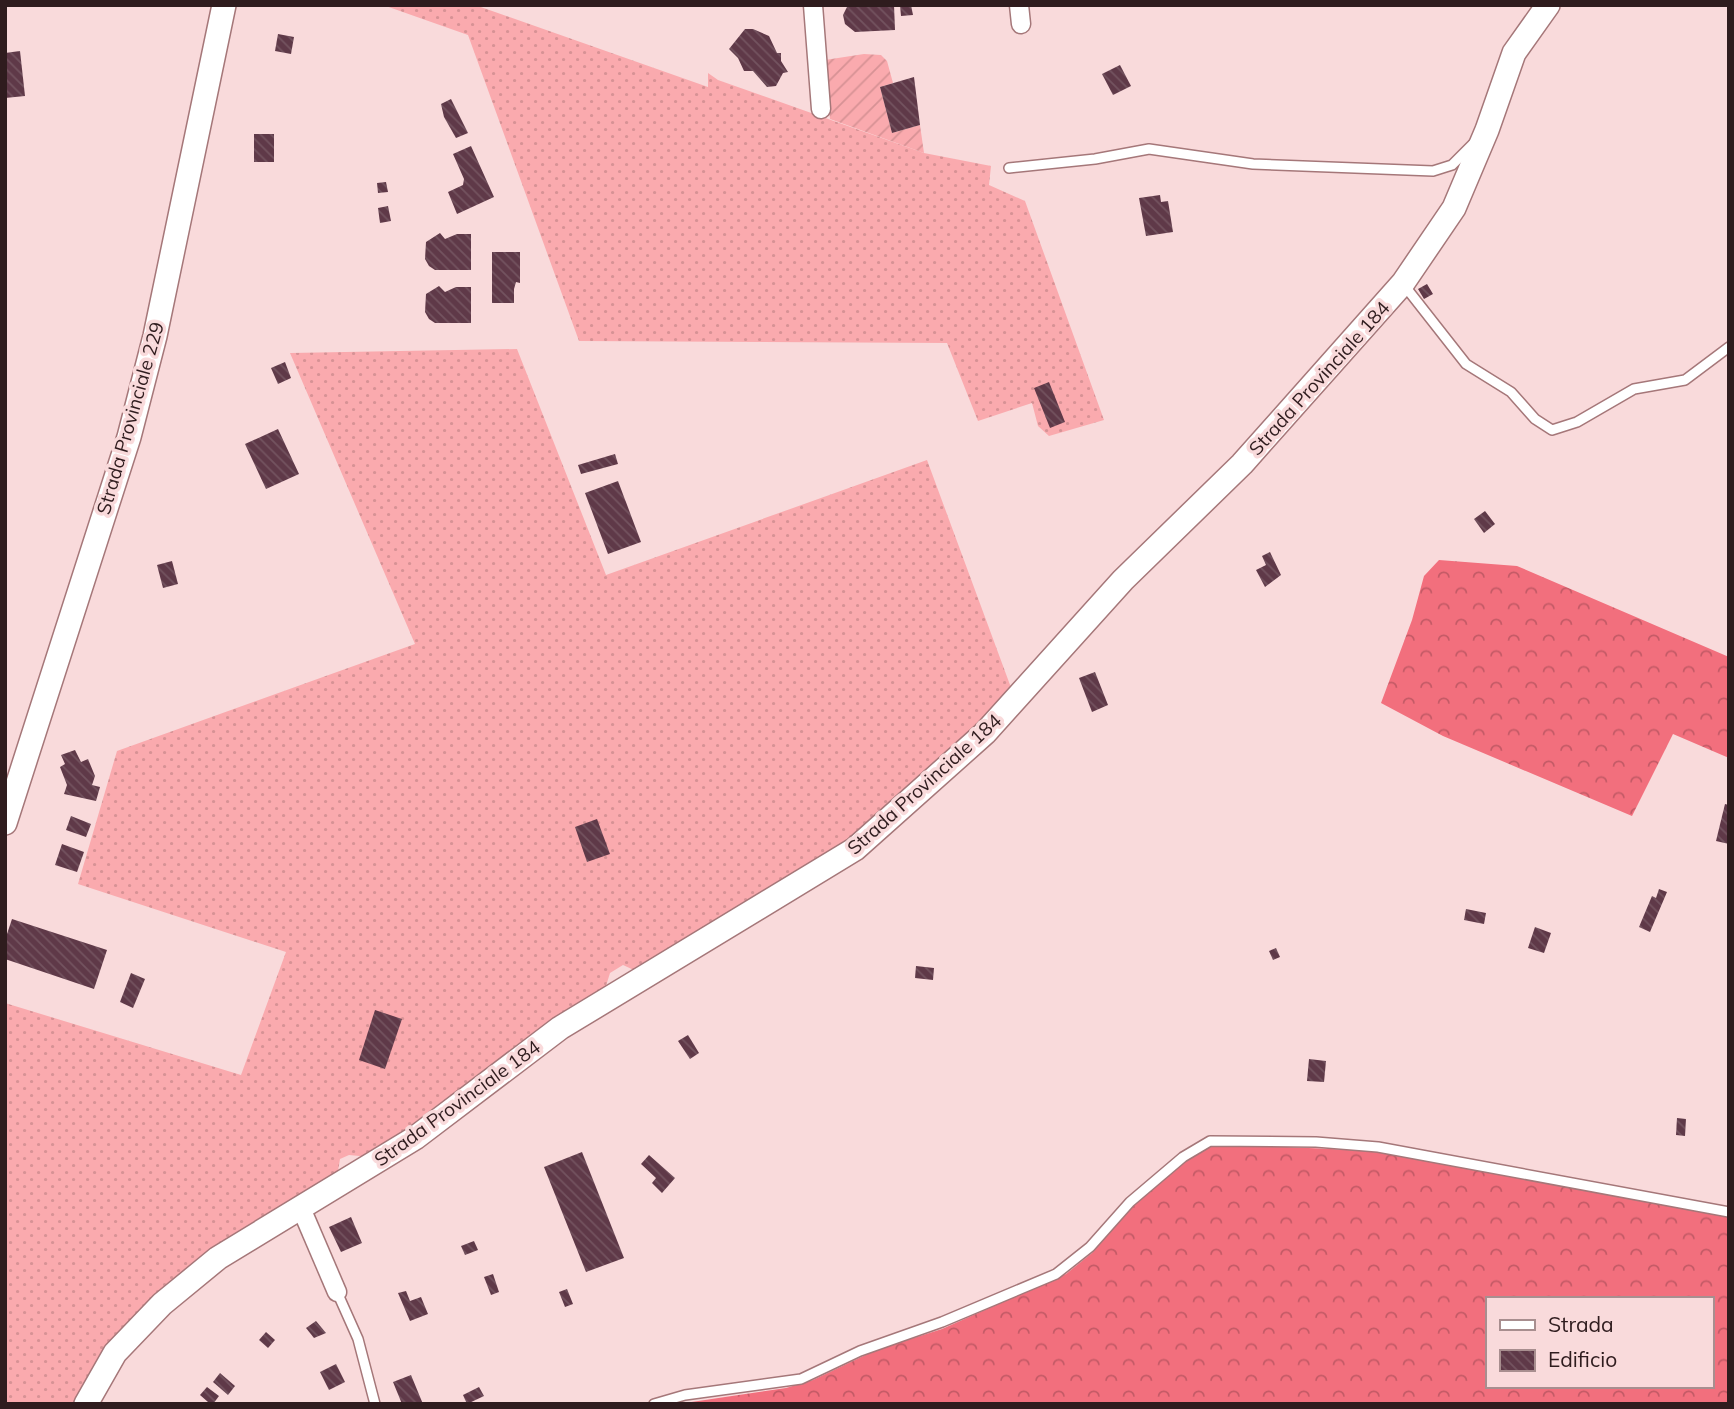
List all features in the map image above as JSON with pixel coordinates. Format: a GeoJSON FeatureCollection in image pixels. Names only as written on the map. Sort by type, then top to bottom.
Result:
{"type":"FeatureCollection","features":[{"type":"Feature","properties":{"kind":"street","name":"Strada Provinciale 229"},"geometry":{"type":"LineString","coordinates":[[5,823],[129,438],[160,311],[224,5]]}},
{"type":"Feature","properties":{"kind":"street"},"geometry":{"type":"LineString","coordinates":[[813,5],[821,109]]}},
{"type":"Feature","properties":{"kind":"street"},"geometry":{"type":"LineString","coordinates":[[1019,5],[1021,24]]}},
{"type":"Feature","properties":{"kind":"street","name":"Strada Provinciale 184"},"geometry":{"type":"LineString","coordinates":[[86,1404],[116,1353],[162,1304],[218,1258],[415,1138],[560,1028],[836,861],[879,829],[985,733],[1124,580],[1242,464],[1403,283],[1454,208],[1487,130],[1514,54],[1548,5]]}},
{"type":"Feature","properties":{"kind":"street"},"geometry":{"type":"LineString","coordinates":[[301,1208],[337,1292]]}},
{"type":"Feature","properties":{"kind":"lane"},"geometry":{"type":"LineString","coordinates":[[1009,168],[1095,159],[1149,149],[1253,164],[1433,171],[1452,165],[1487,130]]}},
{"type":"Feature","properties":{"kind":"lane"},"geometry":{"type":"LineString","coordinates":[[1403,283],[1466,364],[1511,392],[1535,419],[1552,430],[1577,422],[1634,389],[1685,380],[1729,347]]}},
{"type":"Feature","properties":{"kind":"lane"},"geometry":{"type":"LineString","coordinates":[[654,1404],[685,1395],[801,1379],[859,1352],[942,1322],[1056,1274],[1090,1247],[1140,1193],[1182,1157],[1209,1142],[1316,1142],[1378,1147],[1729,1212]]}},
{"type":"Feature","properties":{"kind":"lane"},"geometry":{"type":"LineString","coordinates":[[337,1292],[358,1339],[375,1404]]}},
{"type":"Feature","properties":{"kind":"shaded area"},"geometry":{"type":"Polygon","coordinates":[[[383,5],[475,5],[708,87],[708,73],[718,80],[924,153],[991,166],[989,185],[1025,201],[1104,420],[1049,436],[1038,426],[1032,403],[978,421],[947,343],[579,341],[468,35],[383,5]]]}},
{"type":"Feature","properties":{"kind":"shaded area"},"geometry":{"type":"Polygon","coordinates":[[[864,54],[881,55],[887,61],[893,83],[880,87],[892,133],[920,125],[924,153],[830,119],[825,60],[864,54]]]}},
{"type":"Feature","properties":{"kind":"shaded area"},"geometry":{"type":"Polygon","coordinates":[[[517,349],[606,575],[927,460],[1013,693],[853,841],[636,971],[623,965],[610,973],[605,989],[370,1157],[349,1155],[340,1159],[337,1177],[211,1250],[150,1302],[79,1404],[5,1404],[5,1003],[241,1075],[286,952],[78,884],[117,751],[415,644],[290,353],[517,349]]]}},
{"type":"Feature","properties":{"kind":"green space"},"geometry":{"type":"Polygon","coordinates":[[[1439,560],[1517,566],[1729,657],[1729,758],[1673,734],[1632,816],[1443,736],[1381,703],[1412,620],[1424,576],[1439,560]]]}},
{"type":"Feature","properties":{"kind":"green space"},"geometry":{"type":"Polygon","coordinates":[[[1220,1144],[1375,1151],[1729,1217],[1729,1404],[678,1404],[786,1388],[813,1380],[876,1350],[942,1329],[1066,1274],[1092,1253],[1131,1208],[1182,1164],[1205,1149],[1220,1144]]]}},
{"type":"Feature","properties":{"kind":"building"},"geometry":{"type":"Polygon","coordinates":[[[848,5],[894,5],[895,30],[855,32],[845,24],[843,15],[848,5]]]}},
{"type":"Feature","properties":{"kind":"building"},"geometry":{"type":"Polygon","coordinates":[[[900,5],[911,5],[913,15],[901,16],[900,5]]]}},
{"type":"Feature","properties":{"kind":"building"},"geometry":{"type":"Polygon","coordinates":[[[745,29],[753,29],[769,36],[777,53],[781,53],[781,61],[788,72],[783,73],[776,86],[767,87],[753,71],[744,71],[738,58],[729,49],[745,29]]]}},
{"type":"Feature","properties":{"kind":"building"},"geometry":{"type":"Polygon","coordinates":[[[278,34],[294,37],[291,54],[275,51],[278,34]]]}},
{"type":"Feature","properties":{"kind":"building"},"geometry":{"type":"Polygon","coordinates":[[[20,51],[25,96],[5,98],[5,53],[20,51]]]}},
{"type":"Feature","properties":{"kind":"building"},"geometry":{"type":"Polygon","coordinates":[[[1120,65],[1131,86],[1113,95],[1102,74],[1120,65]]]}},
{"type":"Feature","properties":{"kind":"building"},"geometry":{"type":"Polygon","coordinates":[[[914,77],[920,125],[892,133],[880,87],[914,77]]]}},
{"type":"Feature","properties":{"kind":"building"},"geometry":{"type":"Polygon","coordinates":[[[451,99],[468,133],[456,138],[444,117],[441,104],[451,99]]]}},
{"type":"Feature","properties":{"kind":"building"},"geometry":{"type":"Polygon","coordinates":[[[254,134],[274,134],[274,162],[254,162],[254,134]]]}},
{"type":"Feature","properties":{"kind":"building"},"geometry":{"type":"Polygon","coordinates":[[[471,146],[494,197],[457,214],[448,192],[463,185],[464,179],[453,154],[471,146]]]}},
{"type":"Feature","properties":{"kind":"building"},"geometry":{"type":"Polygon","coordinates":[[[386,182],[388,192],[378,193],[377,183],[386,182]]]}},
{"type":"Feature","properties":{"kind":"building"},"geometry":{"type":"Polygon","coordinates":[[[1160,195],[1161,202],[1168,201],[1173,232],[1146,236],[1139,198],[1160,195]]]}},
{"type":"Feature","properties":{"kind":"building"},"geometry":{"type":"Polygon","coordinates":[[[388,206],[391,221],[380,223],[378,208],[388,206]]]}},
{"type":"Feature","properties":{"kind":"building"},"geometry":{"type":"Polygon","coordinates":[[[440,233],[445,239],[457,234],[471,234],[471,270],[435,270],[429,266],[425,259],[426,242],[440,233]]]}},
{"type":"Feature","properties":{"kind":"building"},"geometry":{"type":"Polygon","coordinates":[[[492,252],[520,252],[520,283],[516,282],[514,303],[492,303],[492,252]]]}},
{"type":"Feature","properties":{"kind":"building"},"geometry":{"type":"Polygon","coordinates":[[[1427,284],[1433,294],[1424,299],[1418,289],[1427,284]]]}},
{"type":"Feature","properties":{"kind":"building"},"geometry":{"type":"Polygon","coordinates":[[[439,286],[445,292],[456,287],[471,287],[471,323],[435,323],[429,319],[425,312],[426,294],[439,286]]]}},
{"type":"Feature","properties":{"kind":"building"},"geometry":{"type":"Polygon","coordinates":[[[285,362],[291,378],[278,384],[271,368],[285,362]]]}},
{"type":"Feature","properties":{"kind":"building"},"geometry":{"type":"Polygon","coordinates":[[[1049,382],[1065,422],[1050,428],[1034,388],[1049,382]]]}},
{"type":"Feature","properties":{"kind":"building"},"geometry":{"type":"Polygon","coordinates":[[[278,429],[299,474],[266,489],[245,444],[278,429]]]}},
{"type":"Feature","properties":{"kind":"building"},"geometry":{"type":"Polygon","coordinates":[[[615,454],[618,464],[581,474],[578,465],[615,454]]]}},
{"type":"Feature","properties":{"kind":"building"},"geometry":{"type":"Polygon","coordinates":[[[618,481],[641,542],[608,554],[585,493],[618,481]]]}},
{"type":"Feature","properties":{"kind":"building"},"geometry":{"type":"Polygon","coordinates":[[[1485,511],[1495,524],[1484,533],[1474,519],[1485,511]]]}},
{"type":"Feature","properties":{"kind":"building"},"geometry":{"type":"Polygon","coordinates":[[[1270,552],[1281,575],[1265,587],[1256,570],[1266,565],[1262,556],[1270,552]]]}},
{"type":"Feature","properties":{"kind":"building"},"geometry":{"type":"Polygon","coordinates":[[[172,561],[178,584],[163,588],[157,565],[172,561]]]}},
{"type":"Feature","properties":{"kind":"building"},"geometry":{"type":"Polygon","coordinates":[[[1095,672],[1108,705],[1092,712],[1079,678],[1095,672]]]}},
{"type":"Feature","properties":{"kind":"building"},"geometry":{"type":"Polygon","coordinates":[[[75,750],[81,762],[88,759],[95,776],[92,785],[100,787],[96,801],[64,794],[67,785],[60,767],[65,764],[61,755],[75,750]]]}},
{"type":"Feature","properties":{"kind":"building"},"geometry":{"type":"Polygon","coordinates":[[[1725,804],[1729,805],[1729,844],[1716,841],[1725,804]]]}},
{"type":"Feature","properties":{"kind":"building"},"geometry":{"type":"Polygon","coordinates":[[[71,816],[91,824],[86,837],[66,830],[71,816]]]}},
{"type":"Feature","properties":{"kind":"building"},"geometry":{"type":"Polygon","coordinates":[[[597,819],[610,854],[587,862],[575,827],[597,819]]]}},
{"type":"Feature","properties":{"kind":"building"},"geometry":{"type":"Polygon","coordinates":[[[62,844],[84,852],[77,872],[55,865],[62,844]]]}},
{"type":"Feature","properties":{"kind":"building"},"geometry":{"type":"Polygon","coordinates":[[[1659,889],[1667,892],[1650,932],[1639,927],[1652,896],[1656,898],[1659,889]]]}},
{"type":"Feature","properties":{"kind":"building"},"geometry":{"type":"Polygon","coordinates":[[[1466,909],[1486,913],[1484,924],[1464,920],[1466,909]]]}},
{"type":"Feature","properties":{"kind":"building"},"geometry":{"type":"Polygon","coordinates":[[[12,919],[107,950],[94,989],[5,959],[5,940],[12,919]]]}},
{"type":"Feature","properties":{"kind":"building"},"geometry":{"type":"Polygon","coordinates":[[[1535,927],[1551,933],[1544,953],[1528,948],[1535,927]]]}},
{"type":"Feature","properties":{"kind":"building"},"geometry":{"type":"Polygon","coordinates":[[[1276,948],[1280,957],[1273,960],[1269,951],[1276,948]]]}},
{"type":"Feature","properties":{"kind":"building"},"geometry":{"type":"Polygon","coordinates":[[[916,966],[934,968],[933,980],[915,978],[916,966]]]}},
{"type":"Feature","properties":{"kind":"building"},"geometry":{"type":"Polygon","coordinates":[[[131,973],[145,979],[133,1008],[120,1002],[131,973]]]}},
{"type":"Feature","properties":{"kind":"building"},"geometry":{"type":"Polygon","coordinates":[[[375,1010],[402,1019],[385,1069],[359,1060],[375,1010]]]}},
{"type":"Feature","properties":{"kind":"building"},"geometry":{"type":"Polygon","coordinates":[[[688,1035],[699,1053],[690,1059],[678,1041],[688,1035]]]}},
{"type":"Feature","properties":{"kind":"building"},"geometry":{"type":"Polygon","coordinates":[[[1309,1059],[1326,1061],[1324,1082],[1307,1081],[1309,1059]]]}},
{"type":"Feature","properties":{"kind":"building"},"geometry":{"type":"Polygon","coordinates":[[[1677,1118],[1686,1119],[1685,1136],[1676,1135],[1677,1118]]]}},
{"type":"Feature","properties":{"kind":"building"},"geometry":{"type":"Polygon","coordinates":[[[582,1152],[624,1258],[586,1272],[544,1167],[582,1152]]]}},
{"type":"Feature","properties":{"kind":"building"},"geometry":{"type":"Polygon","coordinates":[[[649,1155],[675,1178],[662,1193],[652,1183],[656,1178],[641,1164],[649,1155]]]}},
{"type":"Feature","properties":{"kind":"building"},"geometry":{"type":"Polygon","coordinates":[[[351,1217],[362,1243],[341,1252],[329,1227],[351,1217]]]}},
{"type":"Feature","properties":{"kind":"building"},"geometry":{"type":"Polygon","coordinates":[[[474,1241],[478,1250],[465,1255],[461,1246],[474,1241]]]}},
{"type":"Feature","properties":{"kind":"building"},"geometry":{"type":"Polygon","coordinates":[[[493,1274],[499,1292],[491,1295],[484,1277],[493,1274]]]}},
{"type":"Feature","properties":{"kind":"building"},"geometry":{"type":"Polygon","coordinates":[[[567,1289],[573,1304],[565,1307],[559,1292],[567,1289]]]}},
{"type":"Feature","properties":{"kind":"building"},"geometry":{"type":"Polygon","coordinates":[[[406,1291],[410,1301],[421,1297],[428,1314],[410,1321],[398,1293],[406,1291]]]}},
{"type":"Feature","properties":{"kind":"building"},"geometry":{"type":"Polygon","coordinates":[[[316,1321],[326,1333],[314,1338],[306,1328],[316,1321]]]}},
{"type":"Feature","properties":{"kind":"building"},"geometry":{"type":"Polygon","coordinates":[[[266,1332],[275,1340],[268,1348],[259,1340],[266,1332]]]}},
{"type":"Feature","properties":{"kind":"building"},"geometry":{"type":"Polygon","coordinates":[[[336,1364],[345,1382],[329,1390],[320,1372],[336,1364]]]}},
{"type":"Feature","properties":{"kind":"building"},"geometry":{"type":"Polygon","coordinates":[[[220,1373],[235,1386],[228,1395],[213,1382],[220,1373]]]}},
{"type":"Feature","properties":{"kind":"building"},"geometry":{"type":"Polygon","coordinates":[[[411,1375],[423,1404],[402,1404],[393,1382],[411,1375]]]}},
{"type":"Feature","properties":{"kind":"building"},"geometry":{"type":"Polygon","coordinates":[[[207,1387],[219,1396],[213,1404],[206,1404],[208,1402],[200,1395],[207,1387]]]}},
{"type":"Feature","properties":{"kind":"building"},"geometry":{"type":"Polygon","coordinates":[[[479,1387],[484,1396],[467,1404],[463,1395],[479,1387]]]}}]}
